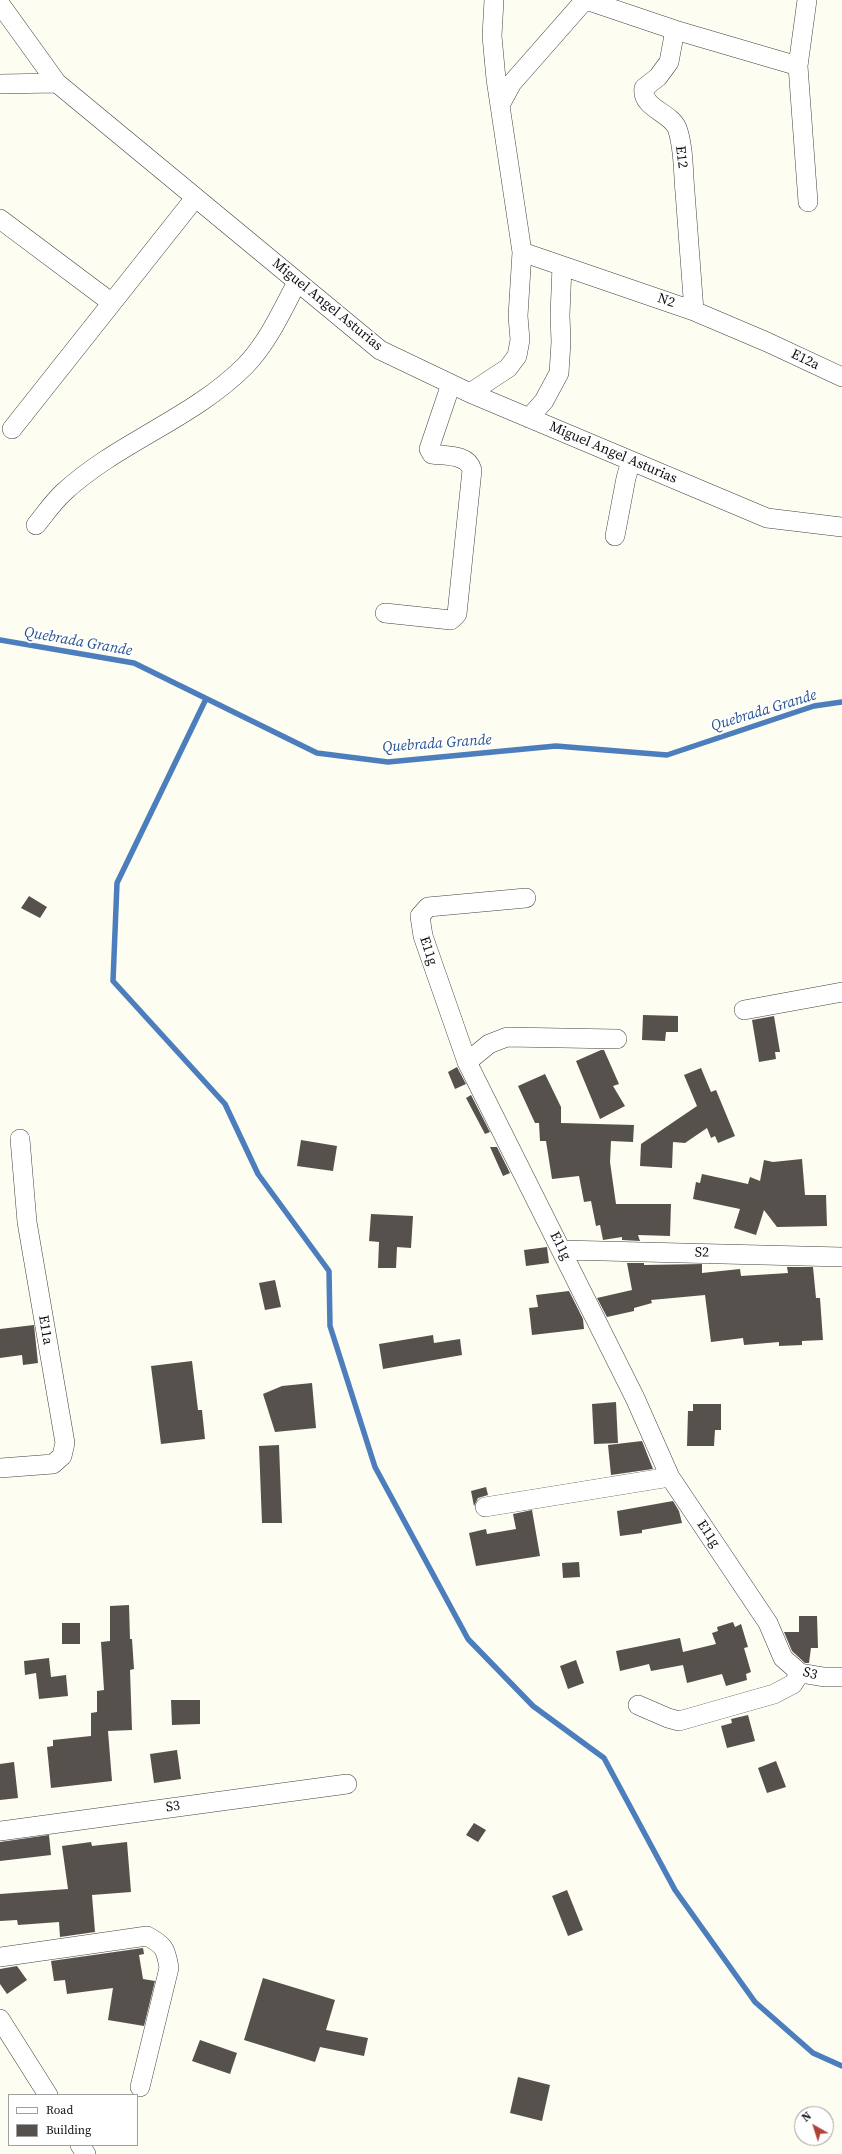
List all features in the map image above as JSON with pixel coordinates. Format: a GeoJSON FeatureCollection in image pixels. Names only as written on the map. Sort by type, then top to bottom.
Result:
{"type":"FeatureCollection","features":[{"type":"Feature","properties":{"kind":"street"},"geometry":{"type":"LineString","coordinates":[[470,393],[508,368],[517,356],[520,340],[518,316],[522,252],[500,106],[492,36],[494,0]]}},
{"type":"Feature","properties":{"kind":"street"},"geometry":{"type":"LineString","coordinates":[[500,106],[512,83],[586,0],[675,30],[798,66]]}},
{"type":"Feature","properties":{"kind":"street"},"geometry":{"type":"LineString","coordinates":[[807,0],[798,66],[808,202]]}},
{"type":"Feature","properties":{"kind":"street","name":"Miguel Angel Asturias"},"geometry":{"type":"LineString","coordinates":[[0,4],[57,83],[380,350],[470,393],[767,518],[842,527]]}},
{"type":"Feature","properties":{"kind":"street","name":"E12"},"geometry":{"type":"LineString","coordinates":[[675,30],[669,62],[664,70],[644,88],[643,94],[646,101],[669,116],[677,128],[682,154],[694,311]]}},
{"type":"Feature","properties":{"kind":"street"},"geometry":{"type":"LineString","coordinates":[[0,84],[57,83]]}},
{"type":"Feature","properties":{"kind":"street"},"geometry":{"type":"LineString","coordinates":[[12,429],[195,198]]}},
{"type":"Feature","properties":{"kind":"street"},"geometry":{"type":"LineString","coordinates":[[0,219],[112,303]]}},
{"type":"Feature","properties":{"kind":"street","name":"N2"},"geometry":{"type":"LineString","coordinates":[[522,252],[694,311],[767,342]]}},
{"type":"Feature","properties":{"kind":"street"},"geometry":{"type":"LineString","coordinates":[[529,418],[544,401],[559,373],[562,342],[560,315],[562,266]]}},
{"type":"Feature","properties":{"kind":"street"},"geometry":{"type":"LineString","coordinates":[[36,525],[63,493],[89,473],[116,454],[184,414],[215,392],[245,366],[270,334],[297,282]]}},
{"type":"Feature","properties":{"kind":"street","name":"E12a"},"geometry":{"type":"LineString","coordinates":[[767,342],[842,378]]}},
{"type":"Feature","properties":{"kind":"street"},"geometry":{"type":"LineString","coordinates":[[385,613],[451,620],[457,614],[472,470],[471,463],[466,459],[432,454],[429,450],[451,384]]}},
{"type":"Feature","properties":{"kind":"street"},"geometry":{"type":"LineString","coordinates":[[615,536],[626,478],[631,461]]}},
{"type":"Feature","properties":{"kind":"street","name":"E11g"},"geometry":{"type":"LineString","coordinates":[[526,898],[428,907],[420,916],[423,936],[467,1062],[635,1398],[670,1478],[768,1623],[784,1658]]}},
{"type":"Feature","properties":{"kind":"street"},"geometry":{"type":"LineString","coordinates":[[744,1010],[842,992]]}},
{"type":"Feature","properties":{"kind":"street"},"geometry":{"type":"LineString","coordinates":[[467,1062],[489,1044],[507,1037],[616,1039]]}},
{"type":"Feature","properties":{"kind":"street","name":"E11a"},"geometry":{"type":"LineString","coordinates":[[0,1468],[53,1464],[62,1456],[65,1442],[26,1222],[20,1139]]}},
{"type":"Feature","properties":{"kind":"street","name":"S2"},"geometry":{"type":"LineString","coordinates":[[562,1250],[842,1257]]}},
{"type":"Feature","properties":{"kind":"street"},"geometry":{"type":"LineString","coordinates":[[485,1507],[670,1478]]}},
{"type":"Feature","properties":{"kind":"street","name":"S3"},"geometry":{"type":"LineString","coordinates":[[784,1658],[800,1673],[824,1677],[842,1677]]}},
{"type":"Feature","properties":{"kind":"street"},"geometry":{"type":"LineString","coordinates":[[638,1705],[668,1718],[679,1721],[774,1694],[793,1684],[800,1673]]}},
{"type":"Feature","properties":{"kind":"street","name":"S3"},"geometry":{"type":"LineString","coordinates":[[0,1831],[347,1784]]}},
{"type":"Feature","properties":{"kind":"street"},"geometry":{"type":"LineString","coordinates":[[0,1957],[147,1936],[160,1942],[166,1952],[169,1968],[140,2087]]}},
{"type":"Feature","properties":{"kind":"street"},"geometry":{"type":"LineString","coordinates":[[0,2019],[47,2094]]}},
{"type":"Feature","properties":{"kind":"building"},"geometry":{"type":"Polygon","coordinates":[[[29,896],[47,907],[40,918],[21,908],[29,896]]]}},
{"type":"Feature","properties":{"kind":"building"},"geometry":{"type":"Polygon","coordinates":[[[643,1015],[678,1016],[678,1032],[666,1032],[665,1041],[642,1040],[643,1015]]]}},
{"type":"Feature","properties":{"kind":"building"},"geometry":{"type":"Polygon","coordinates":[[[774,1016],[780,1052],[775,1052],[776,1059],[759,1062],[752,1020],[774,1016]]]}},
{"type":"Feature","properties":{"kind":"building"},"geometry":{"type":"Polygon","coordinates":[[[604,1050],[619,1084],[613,1086],[625,1106],[600,1119],[576,1061],[604,1050]]]}},
{"type":"Feature","properties":{"kind":"building"},"geometry":{"type":"Polygon","coordinates":[[[457,1067],[466,1084],[455,1089],[448,1072],[457,1067]]]}},
{"type":"Feature","properties":{"kind":"building"},"geometry":{"type":"Polygon","coordinates":[[[701,1068],[711,1092],[716,1090],[735,1136],[718,1143],[715,1136],[711,1138],[707,1128],[685,1143],[673,1142],[672,1168],[640,1166],[641,1144],[697,1106],[684,1075],[701,1068]]]}},
{"type":"Feature","properties":{"kind":"building"},"geometry":{"type":"Polygon","coordinates":[[[545,1074],[561,1107],[561,1123],[634,1125],[633,1142],[611,1141],[610,1162],[616,1204],[671,1204],[670,1236],[638,1235],[640,1241],[622,1240],[622,1237],[603,1240],[600,1225],[596,1226],[591,1201],[584,1202],[579,1176],[552,1179],[546,1141],[540,1141],[539,1123],[535,1123],[518,1086],[545,1074]]]}},
{"type":"Feature","properties":{"kind":"building"},"geometry":{"type":"Polygon","coordinates":[[[471,1095],[490,1132],[485,1134],[466,1098],[471,1095]]]}},
{"type":"Feature","properties":{"kind":"building"},"geometry":{"type":"Polygon","coordinates":[[[301,1140],[337,1146],[333,1171],[297,1166],[301,1140]]]}},
{"type":"Feature","properties":{"kind":"building"},"geometry":{"type":"Polygon","coordinates":[[[490,1147],[497,1147],[510,1173],[503,1176],[490,1147]]]}},
{"type":"Feature","properties":{"kind":"building"},"geometry":{"type":"Polygon","coordinates":[[[802,1159],[805,1195],[826,1195],[827,1226],[777,1227],[764,1210],[756,1235],[734,1228],[740,1209],[693,1199],[696,1182],[700,1183],[702,1174],[748,1184],[750,1177],[760,1181],[764,1160],[773,1162],[802,1159]]]}},
{"type":"Feature","properties":{"kind":"building"},"geometry":{"type":"Polygon","coordinates":[[[371,1214],[413,1216],[411,1248],[397,1247],[396,1268],[378,1268],[379,1242],[369,1241],[371,1214]]]}},
{"type":"Feature","properties":{"kind":"building"},"geometry":{"type":"Polygon","coordinates":[[[547,1247],[549,1263],[526,1266],[524,1250],[547,1247]]]}},
{"type":"Feature","properties":{"kind":"building"},"geometry":{"type":"Polygon","coordinates":[[[627,1263],[644,1263],[644,1265],[702,1264],[702,1273],[740,1269],[741,1276],[788,1273],[787,1267],[813,1267],[816,1298],[820,1298],[823,1340],[802,1341],[802,1345],[779,1346],[779,1342],[744,1345],[743,1338],[711,1342],[705,1295],[651,1300],[652,1303],[634,1308],[634,1311],[607,1317],[597,1298],[632,1290],[627,1263]]]}},
{"type":"Feature","properties":{"kind":"building"},"geometry":{"type":"Polygon","coordinates":[[[275,1280],[281,1307],[265,1310],[259,1283],[275,1280]]]}},
{"type":"Feature","properties":{"kind":"building"},"geometry":{"type":"Polygon","coordinates":[[[569,1291],[583,1319],[584,1329],[532,1335],[529,1308],[538,1307],[536,1295],[569,1291]]]}},
{"type":"Feature","properties":{"kind":"building"},"geometry":{"type":"Polygon","coordinates":[[[34,1325],[38,1363],[23,1365],[22,1355],[0,1358],[0,1329],[34,1325]]]}},
{"type":"Feature","properties":{"kind":"building"},"geometry":{"type":"Polygon","coordinates":[[[433,1335],[434,1343],[460,1339],[462,1355],[383,1369],[379,1344],[433,1335]]]}},
{"type":"Feature","properties":{"kind":"building"},"geometry":{"type":"Polygon","coordinates":[[[192,1361],[198,1410],[202,1410],[205,1439],[161,1444],[151,1366],[192,1361]]]}},
{"type":"Feature","properties":{"kind":"building"},"geometry":{"type":"Polygon","coordinates":[[[312,1383],[316,1428],[275,1432],[263,1394],[282,1386],[312,1383]]]}},
{"type":"Feature","properties":{"kind":"building"},"geometry":{"type":"Polygon","coordinates":[[[616,1402],[618,1443],[594,1444],[592,1404],[616,1402]]]}},
{"type":"Feature","properties":{"kind":"building"},"geometry":{"type":"Polygon","coordinates":[[[693,1404],[721,1404],[721,1430],[715,1430],[714,1446],[687,1446],[688,1411],[693,1411],[693,1404]]]}},
{"type":"Feature","properties":{"kind":"building"},"geometry":{"type":"Polygon","coordinates":[[[642,1441],[653,1469],[611,1475],[608,1445],[642,1441]]]}},
{"type":"Feature","properties":{"kind":"building"},"geometry":{"type":"Polygon","coordinates":[[[279,1445],[282,1523],[262,1523],[259,1446],[279,1445]]]}},
{"type":"Feature","properties":{"kind":"building"},"geometry":{"type":"Polygon","coordinates":[[[486,1487],[488,1495],[478,1498],[474,1506],[471,1491],[486,1487]]]}},
{"type":"Feature","properties":{"kind":"building"},"geometry":{"type":"Polygon","coordinates":[[[673,1501],[679,1511],[682,1523],[642,1530],[642,1533],[620,1536],[617,1511],[673,1501]]]}},
{"type":"Feature","properties":{"kind":"building"},"geometry":{"type":"Polygon","coordinates":[[[532,1510],[540,1556],[476,1566],[469,1533],[486,1529],[487,1534],[516,1529],[513,1514],[532,1510]]]}},
{"type":"Feature","properties":{"kind":"building"},"geometry":{"type":"Polygon","coordinates":[[[579,1562],[580,1577],[563,1578],[562,1563],[579,1562]]]}},
{"type":"Feature","properties":{"kind":"building"},"geometry":{"type":"Polygon","coordinates":[[[129,1605],[130,1639],[132,1639],[134,1669],[130,1670],[132,1730],[108,1731],[112,1781],[51,1788],[47,1747],[53,1746],[53,1740],[91,1736],[91,1713],[97,1712],[97,1691],[104,1690],[101,1642],[110,1641],[110,1606],[129,1605]]]}},
{"type":"Feature","properties":{"kind":"building"},"geometry":{"type":"Polygon","coordinates":[[[799,1616],[817,1616],[818,1648],[811,1648],[809,1663],[805,1663],[792,1651],[784,1632],[799,1632],[799,1616]]]}},
{"type":"Feature","properties":{"kind":"building"},"geometry":{"type":"Polygon","coordinates":[[[733,1622],[735,1627],[741,1624],[748,1647],[744,1648],[751,1672],[746,1674],[747,1680],[726,1686],[722,1674],[687,1683],[683,1665],[651,1671],[649,1664],[620,1671],[616,1651],[680,1638],[683,1652],[716,1644],[712,1633],[718,1631],[717,1627],[733,1622]]]}},
{"type":"Feature","properties":{"kind":"building"},"geometry":{"type":"Polygon","coordinates":[[[62,1623],[80,1623],[80,1644],[62,1644],[62,1623]]]}},
{"type":"Feature","properties":{"kind":"building"},"geometry":{"type":"Polygon","coordinates":[[[49,1658],[51,1677],[66,1675],[68,1696],[39,1699],[36,1673],[25,1675],[24,1661],[49,1658]]]}},
{"type":"Feature","properties":{"kind":"building"},"geometry":{"type":"Polygon","coordinates":[[[576,1660],[584,1683],[568,1689],[560,1666],[576,1660]]]}},
{"type":"Feature","properties":{"kind":"building"},"geometry":{"type":"Polygon","coordinates":[[[171,1700],[200,1700],[200,1724],[172,1725],[171,1700]]]}},
{"type":"Feature","properties":{"kind":"building"},"geometry":{"type":"Polygon","coordinates":[[[748,1715],[755,1741],[727,1748],[721,1726],[732,1723],[731,1719],[748,1715]]]}},
{"type":"Feature","properties":{"kind":"building"},"geometry":{"type":"Polygon","coordinates":[[[177,1750],[181,1779],[154,1783],[150,1754],[177,1750]]]}},
{"type":"Feature","properties":{"kind":"building"},"geometry":{"type":"Polygon","coordinates":[[[776,1761],[786,1787],[767,1793],[758,1768],[776,1761]]]}},
{"type":"Feature","properties":{"kind":"building"},"geometry":{"type":"Polygon","coordinates":[[[14,1762],[18,1798],[0,1800],[0,1764],[14,1762]]]}},
{"type":"Feature","properties":{"kind":"building"},"geometry":{"type":"Polygon","coordinates":[[[474,1823],[486,1830],[478,1842],[466,1835],[474,1823]]]}},
{"type":"Feature","properties":{"kind":"building"},"geometry":{"type":"Polygon","coordinates":[[[49,1835],[51,1855],[0,1861],[0,1842],[49,1835]]]}},
{"type":"Feature","properties":{"kind":"building"},"geometry":{"type":"Polygon","coordinates":[[[91,1842],[92,1846],[127,1842],[131,1892],[92,1895],[95,1932],[60,1937],[59,1922],[18,1925],[17,1920],[0,1921],[0,1894],[68,1889],[62,1846],[91,1842]]]}},
{"type":"Feature","properties":{"kind":"building"},"geometry":{"type":"Polygon","coordinates":[[[567,1890],[583,1930],[568,1936],[552,1896],[567,1890]]]}},
{"type":"Feature","properties":{"kind":"building"},"geometry":{"type":"Polygon","coordinates":[[[143,1948],[144,1954],[139,1955],[143,1979],[155,1981],[144,2026],[108,2020],[113,1988],[67,1994],[65,1980],[54,1981],[51,1961],[143,1948]]]}},
{"type":"Feature","properties":{"kind":"building"},"geometry":{"type":"Polygon","coordinates":[[[17,1966],[27,1980],[7,1994],[0,1984],[0,1969],[17,1966]]]}},
{"type":"Feature","properties":{"kind":"building"},"geometry":{"type":"Polygon","coordinates":[[[263,1978],[335,2000],[326,2030],[368,2038],[364,2056],[320,2047],[315,2062],[244,2040],[263,1978]]]}},
{"type":"Feature","properties":{"kind":"building"},"geometry":{"type":"Polygon","coordinates":[[[200,2040],[237,2053],[230,2074],[192,2061],[200,2040]]]}},
{"type":"Feature","properties":{"kind":"building"},"geometry":{"type":"Polygon","coordinates":[[[518,2077],[550,2085],[542,2121],[510,2113],[518,2077]]]}},
{"type":"Feature","properties":{"kind":"waterway","name":"Quebrada Grande"},"geometry":{"type":"LineString","coordinates":[[0,640],[134,663],[317,753],[388,762],[556,746],[667,755],[814,706],[842,702]]}},
{"type":"Feature","properties":{"kind":"waterway"},"geometry":{"type":"LineString","coordinates":[[206,699],[117,883],[113,981],[225,1104],[258,1174],[329,1271],[330,1326],[375,1467],[468,1639],[533,1706],[604,1758],[675,1890],[755,2002],[813,2053],[842,2066]]}}]}
